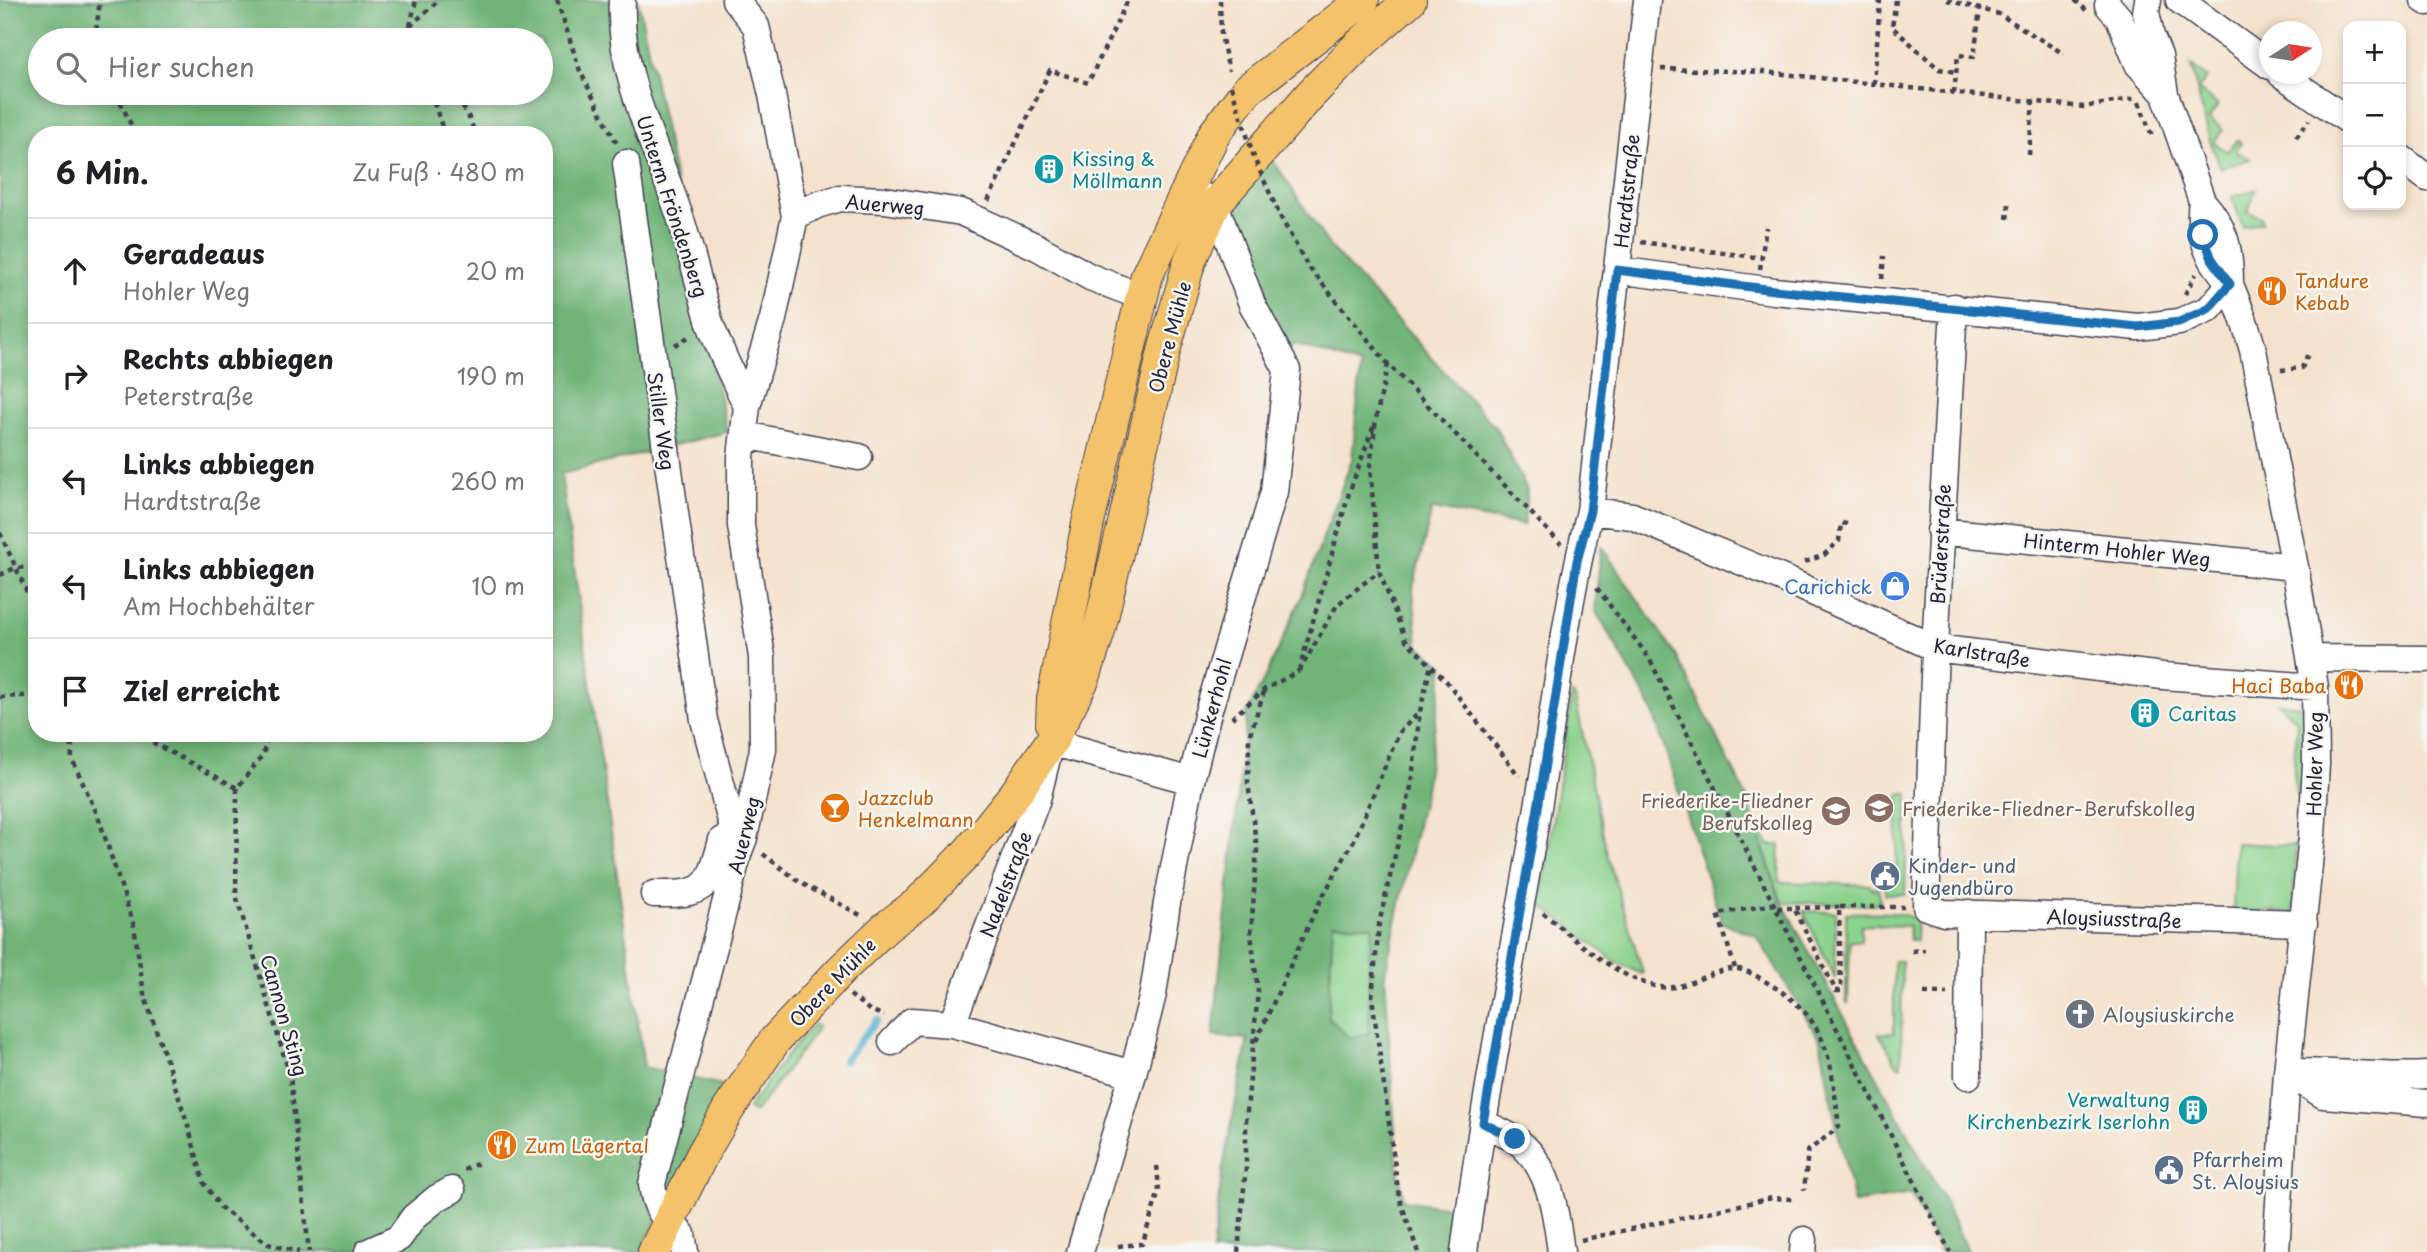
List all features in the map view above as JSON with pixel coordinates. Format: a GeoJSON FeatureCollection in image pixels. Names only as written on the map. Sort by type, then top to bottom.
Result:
{"type":"FeatureCollection","features":[{"type":"Feature","properties":{"kind":"main road","name":"Obere Mühle"},"geometry":{"type":"LineString","coordinates":[[654,1252],[722,1121],[775,1041],[841,970],[885,928],[918,903],[969,851],[1015,794],[1051,742],[1084,678],[1091,654],[1164,351],[1190,260],[1214,134],[1247,90],[1363,0]]}},
{"type":"Feature","properties":{"kind":"main road","name":"Obere Mühle"},"geometry":{"type":"LineString","coordinates":[[1051,742],[1053,699],[1088,523],[1147,275],[1203,195],[1358,46],[1410,0]]}},
{"type":"Feature","properties":{"kind":"street","name":"Unterm Fröndenberg"},"geometry":{"type":"LineString","coordinates":[[621,0],[627,65],[681,220],[711,324],[723,357],[747,406]]}},
{"type":"Feature","properties":{"kind":"street"},"geometry":{"type":"LineString","coordinates":[[735,0],[756,26],[795,216]]}},
{"type":"Feature","properties":{"kind":"street","name":"Hardtstraße"},"geometry":{"type":"LineString","coordinates":[[1464,1252],[1577,561],[1590,511],[1647,0]]}},
{"type":"Feature","properties":{"kind":"street"},"geometry":{"type":"LineString","coordinates":[[2104,2],[2119,7],[2145,0]]}},
{"type":"Feature","properties":{"kind":"street","name":"Hohler Weg"},"geometry":{"type":"LineString","coordinates":[[2145,0],[2165,94],[2202,201],[2200,218],[2203,235],[2212,259],[2230,284],[2246,325],[2257,368],[2315,687],[2316,764],[2304,923],[2287,1072],[2276,1252]]}},
{"type":"Feature","properties":{"kind":"street"},"geometry":{"type":"LineString","coordinates":[[2179,0],[2259,58]]}},
{"type":"Feature","properties":{"kind":"street","name":"Hohler Weg"},"geometry":{"type":"LineString","coordinates":[[2104,2],[2119,18],[2138,64],[2165,94]]}},
{"type":"Feature","properties":{"kind":"street"},"geometry":{"type":"LineString","coordinates":[[2296,84],[2343,117]]}},
{"type":"Feature","properties":{"kind":"street"},"geometry":{"type":"LineString","coordinates":[[2406,162],[2427,178]]}},
{"type":"Feature","properties":{"kind":"street","name":"Stiller Weg"},"geometry":{"type":"LineString","coordinates":[[626,163],[704,720],[739,842]]}},
{"type":"Feature","properties":{"kind":"street","name":"Lünkerhohl"},"geometry":{"type":"LineString","coordinates":[[1080,1252],[1133,1074],[1153,994],[1167,903],[1207,716],[1274,492],[1287,370],[1252,304],[1203,195]]}},
{"type":"Feature","properties":{"kind":"street","name":"Auerweg"},"geometry":{"type":"LineString","coordinates":[[685,1252],[682,1234],[654,1203],[652,1184],[763,748],[762,657],[741,526],[741,457],[747,406],[773,319],[795,216],[840,198],[885,200],[961,212],[1037,247],[1090,277],[1142,297]]}},
{"type":"Feature","properties":{"kind":"street"},"geometry":{"type":"LineString","coordinates":[[1617,270],[1774,290],[2138,327],[2179,322],[2208,309],[2230,284]]}},
{"type":"Feature","properties":{"kind":"street","name":"Brüderstraße"},"geometry":{"type":"LineString","coordinates":[[1926,907],[1940,531],[1954,307]]}},
{"type":"Feature","properties":{"kind":"street"},"geometry":{"type":"LineString","coordinates":[[2208,309],[2222,312],[2246,325]]}},
{"type":"Feature","properties":{"kind":"street"},"geometry":{"type":"LineString","coordinates":[[744,435],[859,457]]}},
{"type":"Feature","properties":{"kind":"street","name":"Karlstraße"},"geometry":{"type":"LineString","coordinates":[[1590,511],[1632,516],[1794,583],[1935,648],[2163,676],[2315,687]]}},
{"type":"Feature","properties":{"kind":"street","name":"Hinterm Hohler Weg"},"geometry":{"type":"LineString","coordinates":[[1940,531],[2295,567]]}},
{"type":"Feature","properties":{"kind":"street"},"geometry":{"type":"LineString","coordinates":[[2311,658],[2427,659]]}},
{"type":"Feature","properties":{"kind":"street"},"geometry":{"type":"LineString","coordinates":[[1051,742],[1191,782]]}},
{"type":"Feature","properties":{"kind":"street","name":"Nadelstraße"},"geometry":{"type":"LineString","coordinates":[[952,1024],[1037,799],[1051,742]]}},
{"type":"Feature","properties":{"kind":"street"},"geometry":{"type":"LineString","coordinates":[[654,894],[686,893],[701,889],[712,875],[722,841],[739,842]]}},
{"type":"Feature","properties":{"kind":"street","name":"Aloysiusstraße"},"geometry":{"type":"LineString","coordinates":[[1926,907],[1944,913],[2304,923]]}},
{"type":"Feature","properties":{"kind":"street"},"geometry":{"type":"LineString","coordinates":[[1968,1076],[1969,913]]}},
{"type":"Feature","properties":{"kind":"street"},"geometry":{"type":"LineString","coordinates":[[892,1042],[912,1021],[952,1024],[1133,1074]]}},
{"type":"Feature","properties":{"kind":"street"},"geometry":{"type":"LineString","coordinates":[[2287,1072],[2325,1071],[2373,1077],[2427,1075]]}},
{"type":"Feature","properties":{"kind":"street"},"geometry":{"type":"LineString","coordinates":[[2287,1072],[2323,1096],[2427,1103]]}},
{"type":"Feature","properties":{"kind":"street"},"geometry":{"type":"LineString","coordinates":[[1483,1123],[1515,1139],[1536,1160],[1555,1210],[1561,1252]]}},
{"type":"Feature","properties":{"kind":"street"},"geometry":{"type":"LineString","coordinates":[[369,1252],[398,1238],[414,1217],[437,1198],[452,1190]]}},
{"type":"Feature","properties":{"kind":"path"},"geometry":{"type":"LineString","coordinates":[[96,28],[100,0]]}},
{"type":"Feature","properties":{"kind":"path"},"geometry":{"type":"LineString","coordinates":[[410,26],[416,0]]}},
{"type":"Feature","properties":{"kind":"path"},"geometry":{"type":"LineString","coordinates":[[410,26],[439,0]]}},
{"type":"Feature","properties":{"kind":"path"},"geometry":{"type":"LineString","coordinates":[[557,0],[580,71],[626,163]]}},
{"type":"Feature","properties":{"kind":"path"},"geometry":{"type":"LineString","coordinates":[[979,220],[1050,71],[1088,83],[1128,0]]}},
{"type":"Feature","properties":{"kind":"path"},"geometry":{"type":"LineString","coordinates":[[1220,0],[1221,35],[1231,86],[1255,160],[1280,216],[1307,265],[1388,364],[1577,561],[1649,658],[1950,1252]]}},
{"type":"Feature","properties":{"kind":"path"},"geometry":{"type":"LineString","coordinates":[[1874,84],[1880,0]]}},
{"type":"Feature","properties":{"kind":"path"},"geometry":{"type":"LineString","coordinates":[[1896,0],[1892,27],[1939,69],[1956,72]]}},
{"type":"Feature","properties":{"kind":"path"},"geometry":{"type":"LineString","coordinates":[[1947,0],[1999,14],[2064,54]]}},
{"type":"Feature","properties":{"kind":"path"},"geometry":{"type":"LineString","coordinates":[[1954,93],[1958,55],[1974,57],[1980,9]]}},
{"type":"Feature","properties":{"kind":"path"},"geometry":{"type":"LineString","coordinates":[[1640,68],[1765,72],[2084,107],[2137,98]]}},
{"type":"Feature","properties":{"kind":"path"},"geometry":{"type":"LineString","coordinates":[[2029,155],[2033,101]]}},
{"type":"Feature","properties":{"kind":"path"},"geometry":{"type":"LineString","coordinates":[[122,105],[132,126]]}},
{"type":"Feature","properties":{"kind":"path"},"geometry":{"type":"LineString","coordinates":[[435,105],[442,126]]}},
{"type":"Feature","properties":{"kind":"path"},"geometry":{"type":"LineString","coordinates":[[460,105],[466,111],[472,126]]}},
{"type":"Feature","properties":{"kind":"path"},"geometry":{"type":"LineString","coordinates":[[2296,137],[2305,125]]}},
{"type":"Feature","properties":{"kind":"path"},"geometry":{"type":"LineString","coordinates":[[2007,219],[2009,204]]}},
{"type":"Feature","properties":{"kind":"path"},"geometry":{"type":"LineString","coordinates":[[1620,239],[1762,258]]}},
{"type":"Feature","properties":{"kind":"path"},"geometry":{"type":"LineString","coordinates":[[2180,299],[2197,269]]}},
{"type":"Feature","properties":{"kind":"path"},"geometry":{"type":"LineString","coordinates":[[653,357],[711,324]]}},
{"type":"Feature","properties":{"kind":"path"},"geometry":{"type":"LineString","coordinates":[[2277,362],[2281,371],[2302,368],[2308,354]]}},
{"type":"Feature","properties":{"kind":"path"},"geometry":{"type":"LineString","coordinates":[[1388,364],[1376,418],[1370,467],[1380,571],[1406,640],[1447,682],[1539,802]]}},
{"type":"Feature","properties":{"kind":"path"},"geometry":{"type":"LineString","coordinates":[[1299,671],[1349,494],[1376,418]]}},
{"type":"Feature","properties":{"kind":"path"},"geometry":{"type":"LineString","coordinates":[[1801,564],[1824,555],[1839,541],[1841,523],[1848,524]]}},
{"type":"Feature","properties":{"kind":"path"},"geometry":{"type":"LineString","coordinates":[[0,533],[28,595]]}},
{"type":"Feature","properties":{"kind":"path"},"geometry":{"type":"LineString","coordinates":[[0,575],[15,568],[28,567]]}},
{"type":"Feature","properties":{"kind":"path"},"geometry":{"type":"LineString","coordinates":[[1237,714],[1265,689],[1299,671],[1337,605],[1380,571]]}},
{"type":"Feature","properties":{"kind":"path"},"geometry":{"type":"LineString","coordinates":[[1418,1252],[1399,1198],[1372,997],[1379,924],[1411,787],[1420,711],[1431,666]]}},
{"type":"Feature","properties":{"kind":"path"},"geometry":{"type":"LineString","coordinates":[[1238,1252],[1247,1167],[1246,1122],[1258,991],[1251,934],[1257,849],[1248,783],[1249,737],[1265,689]]}},
{"type":"Feature","properties":{"kind":"path"},"geometry":{"type":"LineString","coordinates":[[0,696],[28,695]]}},
{"type":"Feature","properties":{"kind":"path"},"geometry":{"type":"LineString","coordinates":[[1254,1044],[1317,906],[1353,840],[1401,731],[1420,711]]}},
{"type":"Feature","properties":{"kind":"path"},"geometry":{"type":"LineString","coordinates":[[71,742],[72,759],[98,816],[134,926],[144,994],[187,1122],[204,1183],[220,1207],[268,1244],[299,1252]]}},
{"type":"Feature","properties":{"kind":"path"},"geometry":{"type":"LineString","coordinates":[[152,742],[237,788],[263,755],[266,742]]}},
{"type":"Feature","properties":{"kind":"path","name":"Cannon Sting"},"geometry":{"type":"LineString","coordinates":[[237,788],[236,895],[290,1076],[309,1252]]}},
{"type":"Feature","properties":{"kind":"path"},"geometry":{"type":"LineString","coordinates":[[739,842],[801,882],[885,928]]}},
{"type":"Feature","properties":{"kind":"path"},"geometry":{"type":"LineString","coordinates":[[1523,898],[1619,971],[1651,985],[1671,987],[1735,968],[1758,976],[1786,993],[1820,1031],[1831,1063],[1839,1127],[1808,1151],[1804,1191]]}},
{"type":"Feature","properties":{"kind":"path"},"geometry":{"type":"LineString","coordinates":[[1735,968],[1718,914],[1776,906],[1926,907]]}},
{"type":"Feature","properties":{"kind":"path"},"geometry":{"type":"LineString","coordinates":[[1794,908],[1836,991],[1841,991],[1839,907]]}},
{"type":"Feature","properties":{"kind":"path"},"geometry":{"type":"LineString","coordinates":[[1912,951],[1925,950]]}},
{"type":"Feature","properties":{"kind":"path"},"geometry":{"type":"LineString","coordinates":[[1924,993],[1949,993]]}},
{"type":"Feature","properties":{"kind":"path"},"geometry":{"type":"LineString","coordinates":[[855,999],[879,1014]]}},
{"type":"Feature","properties":{"kind":"path"},"geometry":{"type":"LineString","coordinates":[[1118,1246],[1142,1244],[1158,1195],[1157,1165],[1154,1164]]}},
{"type":"Feature","properties":{"kind":"path"},"geometry":{"type":"LineString","coordinates":[[1148,1192],[1158,1195]]}},
{"type":"Feature","properties":{"kind":"path"},"geometry":{"type":"LineString","coordinates":[[1591,1238],[1772,1198],[1792,1199]]}},
{"type":"Feature","properties":{"kind":"green space"},"geometry":{"type":"Polygon","coordinates":[[[0,0],[638,0],[727,432],[561,474],[644,1067],[726,1086],[640,1252],[0,1252],[0,0]]]}},
{"type":"Feature","properties":{"kind":"green space"},"geometry":{"type":"Polygon","coordinates":[[[2191,66],[2207,77],[2198,90],[2218,105],[2209,118],[2223,130],[2214,142],[2227,152],[2237,140],[2241,143],[2236,151],[2250,159],[2221,168],[2210,141],[2191,66]]]}},
{"type":"Feature","properties":{"kind":"green space"},"geometry":{"type":"Polygon","coordinates":[[[1267,151],[1330,247],[1496,428],[1527,490],[1524,525],[1432,509],[1413,588],[1418,645],[1444,666],[1425,789],[1385,973],[1397,1164],[1404,1200],[1467,1210],[1461,1252],[1212,1252],[1223,1167],[1248,1039],[1213,1036],[1247,712],[1300,601],[1352,459],[1361,366],[1296,345],[1280,347],[1220,210],[1267,151]],[[1333,923],[1328,1017],[1349,1038],[1369,1033],[1369,957],[1373,926],[1333,923]]]}},
{"type":"Feature","properties":{"kind":"green space"},"geometry":{"type":"Polygon","coordinates":[[[2256,189],[2248,212],[2261,217],[2262,222],[2243,227],[2232,197],[2256,189]]]}},
{"type":"Feature","properties":{"kind":"green space"},"geometry":{"type":"Polygon","coordinates":[[[1601,546],[1676,655],[1746,796],[1779,897],[1944,1200],[1968,1252],[1941,1252],[1911,1194],[1854,1203],[1820,1040],[1756,935],[1722,923],[1651,707],[1595,610],[1601,546]]]}},
{"type":"Feature","properties":{"kind":"green space"},"geometry":{"type":"Polygon","coordinates":[[[1572,694],[1575,697],[1607,854],[1642,974],[1616,962],[1540,904],[1572,694]]]}},
{"type":"Feature","properties":{"kind":"green space"},"geometry":{"type":"Polygon","coordinates":[[[2278,703],[2302,706],[2306,712],[2303,806],[2298,800],[2294,779],[2297,721],[2278,703]]]}},
{"type":"Feature","properties":{"kind":"green space"},"geometry":{"type":"Polygon","coordinates":[[[1899,794],[1908,794],[1905,894],[1885,894],[1885,884],[1892,884],[1892,869],[1896,869],[1899,794]]]}},
{"type":"Feature","properties":{"kind":"green space"},"geometry":{"type":"Polygon","coordinates":[[[1759,836],[1764,836],[1768,845],[1780,845],[1779,882],[1870,885],[1871,888],[1879,889],[1880,901],[1875,905],[1782,902],[1759,836]]]}},
{"type":"Feature","properties":{"kind":"green space"},"geometry":{"type":"Polygon","coordinates":[[[2236,843],[2296,846],[2293,913],[2233,910],[2236,843]]]}},
{"type":"Feature","properties":{"kind":"green space"},"geometry":{"type":"Polygon","coordinates":[[[1803,911],[1836,912],[1835,978],[1803,911]]]}},
{"type":"Feature","properties":{"kind":"green space"},"geometry":{"type":"Polygon","coordinates":[[[1846,913],[1900,914],[1908,916],[1916,923],[1916,940],[1910,940],[1909,926],[1861,925],[1861,941],[1850,941],[1848,1003],[1846,1001],[1846,913]]]}},
{"type":"Feature","properties":{"kind":"green space"},"geometry":{"type":"Polygon","coordinates":[[[1333,922],[1373,926],[1369,957],[1369,1033],[1349,1038],[1328,1017],[1333,922]]]}},
{"type":"Feature","properties":{"kind":"green space"},"geometry":{"type":"Polygon","coordinates":[[[1894,961],[1902,961],[1901,1066],[1898,1066],[1879,1034],[1894,1033],[1894,961]]]}},
{"type":"Feature","properties":{"kind":"green space"},"geometry":{"type":"Polygon","coordinates":[[[814,1024],[817,1027],[815,1032],[755,1112],[748,1109],[784,1059],[814,1024]]]}},
{"type":"Feature","properties":{"kind":"waterway"},"geometry":{"type":"LineString","coordinates":[[844,1061],[877,1020]]}},
{"type":"Feature","properties":{"kind":"place","name":"Kissing & Möllmann"},"geometry":{"type":"Point","coordinates":[1049,169]}},
{"type":"Feature","properties":{"kind":"place","name":"Tandure Kebab"},"geometry":{"type":"Point","coordinates":[2272,291]}},
{"type":"Feature","properties":{"kind":"place","name":"Carichick"},"geometry":{"type":"Point","coordinates":[1895,586]}},
{"type":"Feature","properties":{"kind":"place","name":"Haci Baba"},"geometry":{"type":"Point","coordinates":[2349,685]}},
{"type":"Feature","properties":{"kind":"place","name":"Caritas"},"geometry":{"type":"Point","coordinates":[2145,713]}},
{"type":"Feature","properties":{"kind":"place","name":"Jazzclub Henkelmann"},"geometry":{"type":"Point","coordinates":[835,808]}},
{"type":"Feature","properties":{"kind":"place","name":"Friederike-Fliedner-Berufskolleg"},"geometry":{"type":"Point","coordinates":[1879,808]}},
{"type":"Feature","properties":{"kind":"place","name":"Friederike-Fliedner Berufskolleg"},"geometry":{"type":"Point","coordinates":[1836,811]}},
{"type":"Feature","properties":{"kind":"place","name":"Kinder- und Jugendbüro"},"geometry":{"type":"Point","coordinates":[1885,876]}},
{"type":"Feature","properties":{"kind":"place","name":"Aloysiuskirche"},"geometry":{"type":"Point","coordinates":[2080,1014]}},
{"type":"Feature","properties":{"kind":"place","name":"Verwaltung Kirchenbezirk Iserlohn"},"geometry":{"type":"Point","coordinates":[2193,1110]}},
{"type":"Feature","properties":{"kind":"place","name":"Zum Lägertal"},"geometry":{"type":"Point","coordinates":[502,1145]}},
{"type":"Feature","properties":{"kind":"place","name":"Pfarrheim St. Aloysius"},"geometry":{"type":"Point","coordinates":[2169,1170]}},
{"type":"Feature","properties":{"kind":"route"},"geometry":{"type":"LineString","coordinates":[[1515,1139],[1483,1123],[1539,802],[1577,561],[1590,511],[1617,270],[1774,290],[2138,327],[2179,322],[2208,309],[2230,284],[2212,259],[2203,235]]}}]}
